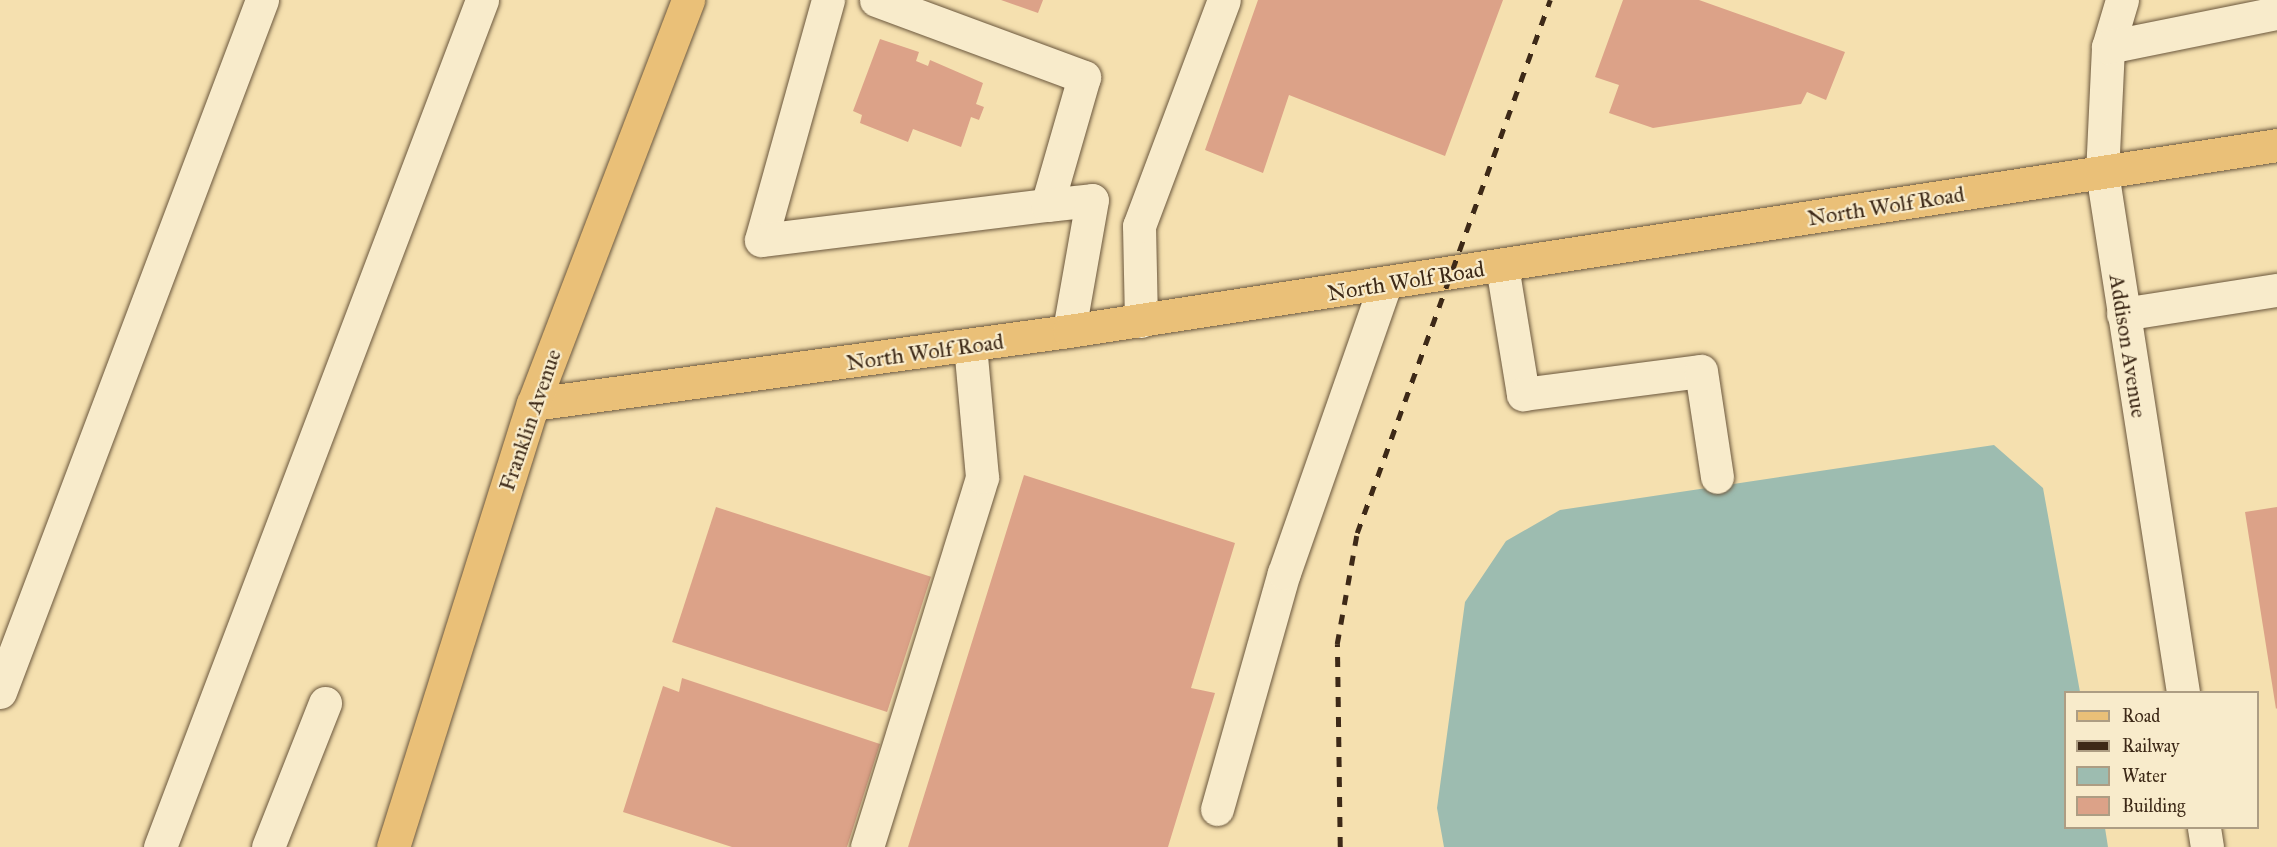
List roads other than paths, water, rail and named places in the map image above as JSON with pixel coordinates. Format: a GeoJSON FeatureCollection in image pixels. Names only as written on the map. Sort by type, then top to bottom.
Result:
{"type":"FeatureCollection","features":[{"type":"Feature","properties":{"kind":"main road","name":"Franklin Avenue"},"geometry":{"type":"LineString","coordinates":[[393,847],[533,404],[688,0]]}},
{"type":"Feature","properties":{"kind":"main road","name":"North Wolf Road"},"geometry":{"type":"LineString","coordinates":[[533,404],[1069,332],[2277,145]]}},
{"type":"Feature","properties":{"kind":"street"},"geometry":{"type":"LineString","coordinates":[[0,692],[262,0]]}},
{"type":"Feature","properties":{"kind":"street"},"geometry":{"type":"LineString","coordinates":[[160,847],[482,0]]}},
{"type":"Feature","properties":{"kind":"street"},"geometry":{"type":"LineString","coordinates":[[828,0],[761,240],[1092,200],[1069,332]]}},
{"type":"Feature","properties":{"kind":"street"},"geometry":{"type":"LineString","coordinates":[[876,0],[1084,77],[1047,205]]}},
{"type":"Feature","properties":{"kind":"street"},"geometry":{"type":"LineString","coordinates":[[1141,321],[1139,226],[1224,0]]}},
{"type":"Feature","properties":{"kind":"street","name":"Addison Avenue"},"geometry":{"type":"LineString","coordinates":[[2122,0],[2108,46],[2102,172],[2183,691]]}},
{"type":"Feature","properties":{"kind":"street"},"geometry":{"type":"LineString","coordinates":[[2108,46],[2277,13]]}},
{"type":"Feature","properties":{"kind":"street"},"geometry":{"type":"LineString","coordinates":[[1502,266],[1523,394],[1701,371],[1717,477]]}},
{"type":"Feature","properties":{"kind":"street"},"geometry":{"type":"LineString","coordinates":[[1217,809],[1284,573],[1385,284]]}},
{"type":"Feature","properties":{"kind":"street"},"geometry":{"type":"LineString","coordinates":[[2123,314],[2277,290]]}},
{"type":"Feature","properties":{"kind":"street"},"geometry":{"type":"LineString","coordinates":[[867,847],[982,477],[970,346]]}},
{"type":"Feature","properties":{"kind":"street"},"geometry":{"type":"LineString","coordinates":[[268,847],[325,703]]}},
{"type":"Feature","properties":{"kind":"street"},"geometry":{"type":"LineString","coordinates":[[2204,829],[2207,847]]}},
{"type":"Feature","properties":{"kind":"water"},"geometry":{"type":"Polygon","coordinates":[[[1994,445],[2043,488],[2080,691],[2064,691],[2064,829],[2105,829],[2108,847],[1444,847],[1437,808],[1465,602],[1506,541],[1560,510],[1994,445]]]}},
{"type":"Feature","properties":{"kind":"railway"},"geometry":{"type":"LineString","coordinates":[[1340,847],[1337,644],[1357,533],[1550,0]]}}]}
